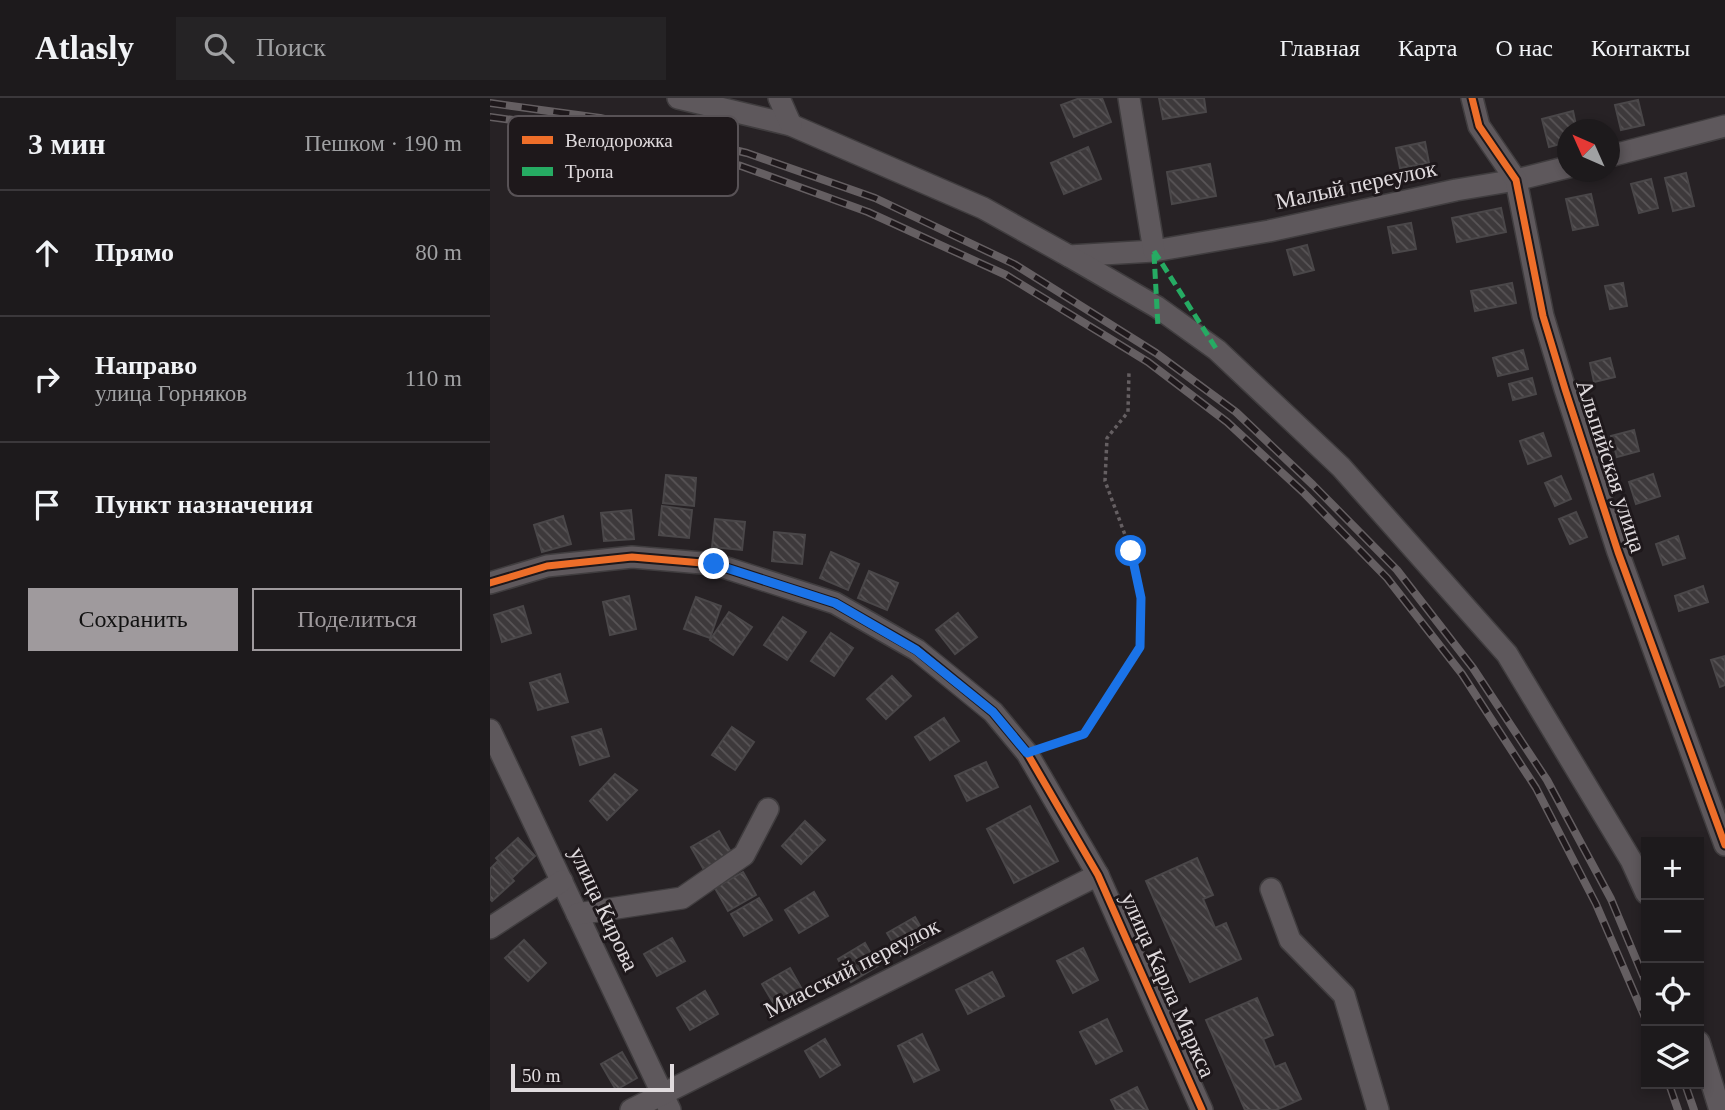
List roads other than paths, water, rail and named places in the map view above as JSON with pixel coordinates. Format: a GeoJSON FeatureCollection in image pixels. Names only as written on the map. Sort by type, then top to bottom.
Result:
{"type":"FeatureCollection","features":[{"type":"Feature","properties":{"kind":"street"},"geometry":{"type":"LineString","coordinates":[[678,98],[791,125],[983,208],[1157,307],[1217,350],[1341,467],[1507,654],[1631,860],[1641,882]]}},
{"type":"Feature","properties":{"kind":"street"},"geometry":{"type":"LineString","coordinates":[[779,98],[791,125]]}},
{"type":"Feature","properties":{"kind":"street"},"geometry":{"type":"LineString","coordinates":[[1129,98],[1154,251]]}},
{"type":"Feature","properties":{"kind":"street","name":"Альпийская улица"},"geometry":{"type":"LineString","coordinates":[[1472,98],[1479,126],[1516,180],[1543,316],[1565,389],[1618,552],[1725,845]]}},
{"type":"Feature","properties":{"kind":"street"},"geometry":{"type":"LineString","coordinates":[[1620,153],[1725,126]]}},
{"type":"Feature","properties":{"kind":"street","name":"Малый переулок"},"geometry":{"type":"LineString","coordinates":[[1069,256],[1154,251],[1269,231],[1557,170]]}},
{"type":"Feature","properties":{"kind":"street","name":"улица Карла Маркса"},"geometry":{"type":"LineString","coordinates":[[490,583],[547,566],[632,557],[714,564],[835,603],[916,650],[993,712],[1027,753],[1098,875],[1202,1110]]}},
{"type":"Feature","properties":{"kind":"street","name":"улица Кирова"},"geometry":{"type":"LineString","coordinates":[[490,730],[666,1102]]}},
{"type":"Feature","properties":{"kind":"street"},"geometry":{"type":"LineString","coordinates":[[577,914],[681,898],[744,855],[768,809]]}},
{"type":"Feature","properties":{"kind":"street","name":"Миасский переулок"},"geometry":{"type":"LineString","coordinates":[[631,1110],[666,1102],[1098,875]]}},
{"type":"Feature","properties":{"kind":"street"},"geometry":{"type":"LineString","coordinates":[[490,928],[562,881]]}},
{"type":"Feature","properties":{"kind":"street"},"geometry":{"type":"LineString","coordinates":[[1271,889],[1290,940],[1344,995],[1378,1110]]}},
{"type":"Feature","properties":{"kind":"street"},"geometry":{"type":"LineString","coordinates":[[1704,1058],[1720,1110]]}},
{"type":"Feature","properties":{"kind":"railway"},"geometry":{"type":"LineString","coordinates":[[490,103],[585,116]]}},
{"type":"Feature","properties":{"kind":"railway"},"geometry":{"type":"LineString","coordinates":[[490,117],[508,119]]}},
{"type":"Feature","properties":{"kind":"railway"},"geometry":{"type":"LineString","coordinates":[[738,151],[875,198],[1014,264],[1156,353],[1236,412],[1397,570],[1473,668],[1547,780],[1611,899],[1641,971]]}},
{"type":"Feature","properties":{"kind":"railway"},"geometry":{"type":"LineString","coordinates":[[738,165],[868,212],[1006,275],[1148,362],[1227,422],[1303,492],[1387,578],[1462,674],[1536,788],[1596,904],[1641,1008]]}},
{"type":"Feature","properties":{"kind":"railway"},"geometry":{"type":"LineString","coordinates":[[1671,1089],[1678,1110]]}},
{"type":"Feature","properties":{"kind":"railway"},"geometry":{"type":"LineString","coordinates":[[1687,1089],[1694,1110]]}}]}
